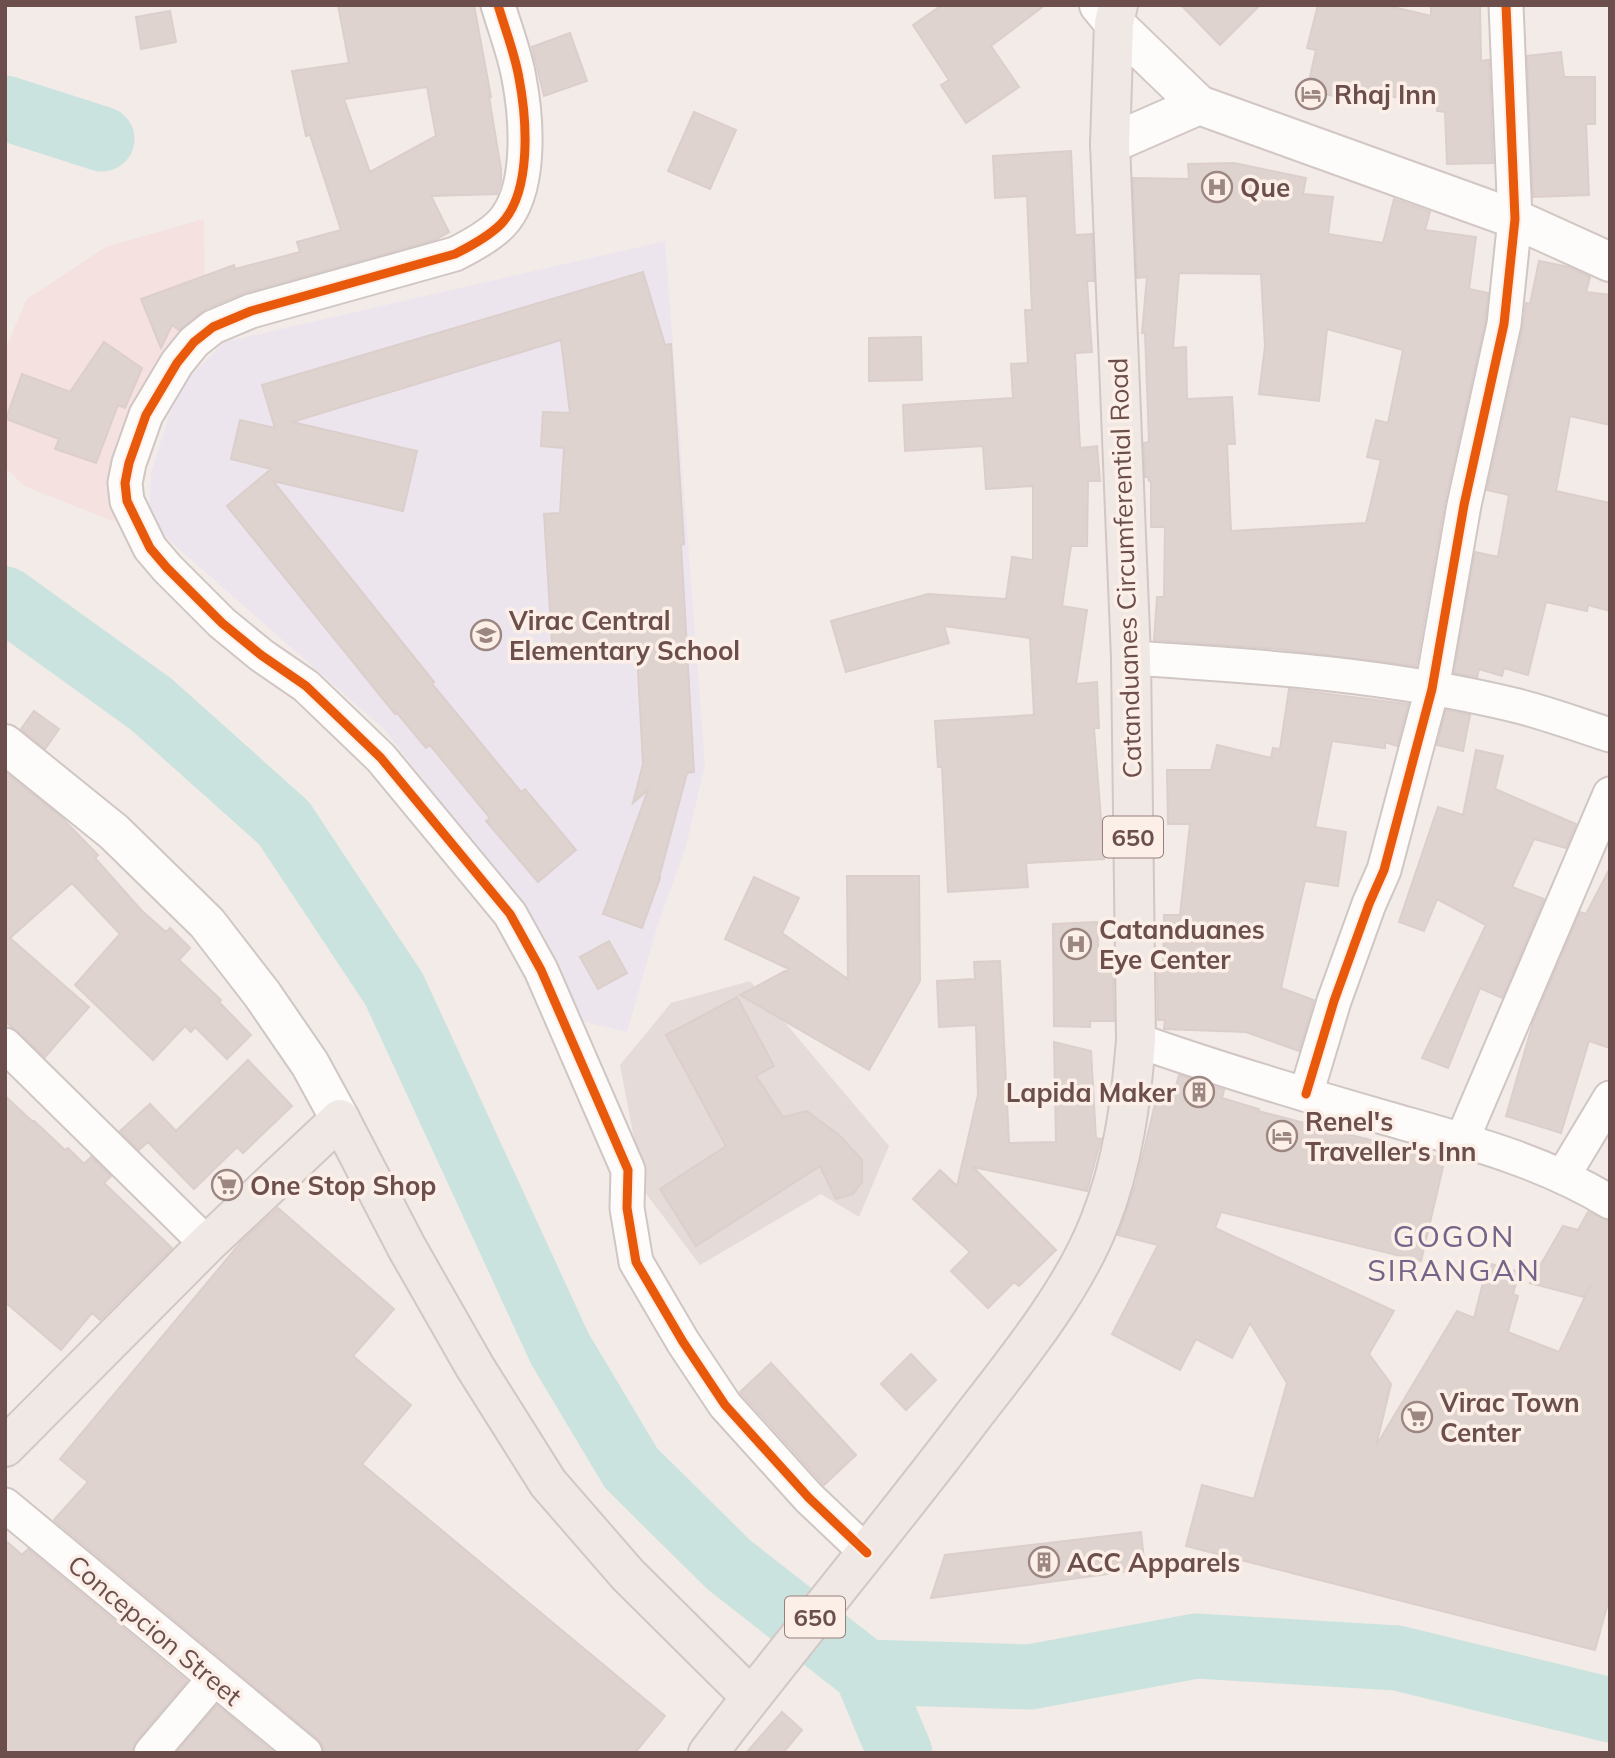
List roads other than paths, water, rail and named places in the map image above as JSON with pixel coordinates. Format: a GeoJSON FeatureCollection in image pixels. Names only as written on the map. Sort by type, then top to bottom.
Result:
{"type":"FeatureCollection","features":[{"type":"Feature","properties":{"kind":"main road","name":"Catanduanes Circumferential Road"},"geometry":{"type":"LineString","coordinates":[[708,1753],[861,1561],[1017,1358],[1078,1267],[1100,1222],[1118,1166],[1131,1102],[1136,1040],[1130,658],[1110,144],[1110,11]]}},
{"type":"Feature","properties":{"kind":"main road"},"geometry":{"type":"LineString","coordinates":[[1110,11],[1199,105],[1515,219],[1610,262]]}},
{"type":"Feature","properties":{"kind":"main road"},"geometry":{"type":"LineString","coordinates":[[1110,144],[1199,105]]}},
{"type":"Feature","properties":{"kind":"main road"},"geometry":{"type":"LineString","coordinates":[[5,744],[114,832],[207,923],[262,994],[310,1064],[407,1248],[461,1343],[548,1483],[628,1575],[751,1697]]}},
{"type":"Feature","properties":{"kind":"main road"},"geometry":{"type":"LineString","coordinates":[[5,1447],[207,1244],[340,1119]]}},
{"type":"Feature","properties":{"kind":"street"},"geometry":{"type":"LineString","coordinates":[[498,5],[519,78],[525,150],[522,177],[513,205],[501,224],[455,254],[251,311],[213,327],[194,342],[177,362],[146,415],[129,463],[125,483],[127,502],[150,548],[167,568],[222,623],[261,655],[306,686],[380,758],[510,914],[541,970],[628,1170],[627,1208],[636,1262],[683,1342],[725,1405],[810,1499],[861,1561]]}},
{"type":"Feature","properties":{"kind":"street"},"geometry":{"type":"LineString","coordinates":[[1306,1094],[1334,1001],[1384,870],[1432,689],[1464,505],[1504,324],[1515,219],[1506,5]]}},
{"type":"Feature","properties":{"kind":"street"},"geometry":{"type":"LineString","coordinates":[[1130,658],[1283,670],[1432,689],[1519,707],[1610,735]]}},
{"type":"Feature","properties":{"kind":"street"},"geometry":{"type":"LineString","coordinates":[[1462,1140],[1610,794]]}},
{"type":"Feature","properties":{"kind":"street"},"geometry":{"type":"LineString","coordinates":[[1136,1040],[1462,1140],[1563,1176],[1610,1202]]}},
{"type":"Feature","properties":{"kind":"street"},"geometry":{"type":"LineString","coordinates":[[5,1045],[207,1244]]}},
{"type":"Feature","properties":{"kind":"street"},"geometry":{"type":"LineString","coordinates":[[1563,1176],[1610,1098]]}},
{"type":"Feature","properties":{"kind":"street","name":"Concepcion Street"},"geometry":{"type":"LineString","coordinates":[[5,1506],[305,1753]]}},
{"type":"Feature","properties":{"kind":"street"},"geometry":{"type":"LineString","coordinates":[[151,1753],[214,1679]]}},
{"type":"Feature","properties":{"kind":"waterway"},"geometry":{"type":"LineString","coordinates":[[5,108],[102,139]]}},
{"type":"Feature","properties":{"kind":"waterway"},"geometry":{"type":"LineString","coordinates":[[5,599],[151,704],[284,823],[394,989],[560,1349],[631,1468],[729,1565],[866,1672],[1030,1677],[1196,1646],[1397,1658],[1610,1710]]}},
{"type":"Feature","properties":{"kind":"waterway"},"geometry":{"type":"LineString","coordinates":[[866,1672],[900,1753]]}},
{"type":"Feature","properties":{"kind":"place","name":"Rhaj Inn"},"geometry":{"type":"Point","coordinates":[1311,94]}},
{"type":"Feature","properties":{"kind":"place","name":"Que"},"geometry":{"type":"Point","coordinates":[1217,187]}},
{"type":"Feature","properties":{"kind":"place","name":"Virac Central Elementary School"},"geometry":{"type":"Point","coordinates":[486,635]}},
{"type":"Feature","properties":{"kind":"place","name":"Catanduanes Eye Center"},"geometry":{"type":"Point","coordinates":[1076,944]}},
{"type":"Feature","properties":{"kind":"place","name":"Lapida Maker"},"geometry":{"type":"Point","coordinates":[1199,1092]}},
{"type":"Feature","properties":{"kind":"place","name":"Renel's Traveller's Inn"},"geometry":{"type":"Point","coordinates":[1282,1136]}},
{"type":"Feature","properties":{"kind":"place","name":"One Stop Shop"},"geometry":{"type":"Point","coordinates":[227,1185]}},
{"type":"Feature","properties":{"kind":"place","name":"Virac Town Center"},"geometry":{"type":"Point","coordinates":[1417,1417]}},
{"type":"Feature","properties":{"kind":"place","name":"ACC Apparels"},"geometry":{"type":"Point","coordinates":[1044,1562]}},
{"type":"Feature","properties":{"kind":"district","name":"GOGON SIRANGAN"},"geometry":{"type":"Point","coordinates":[1454,1253]}}]}
